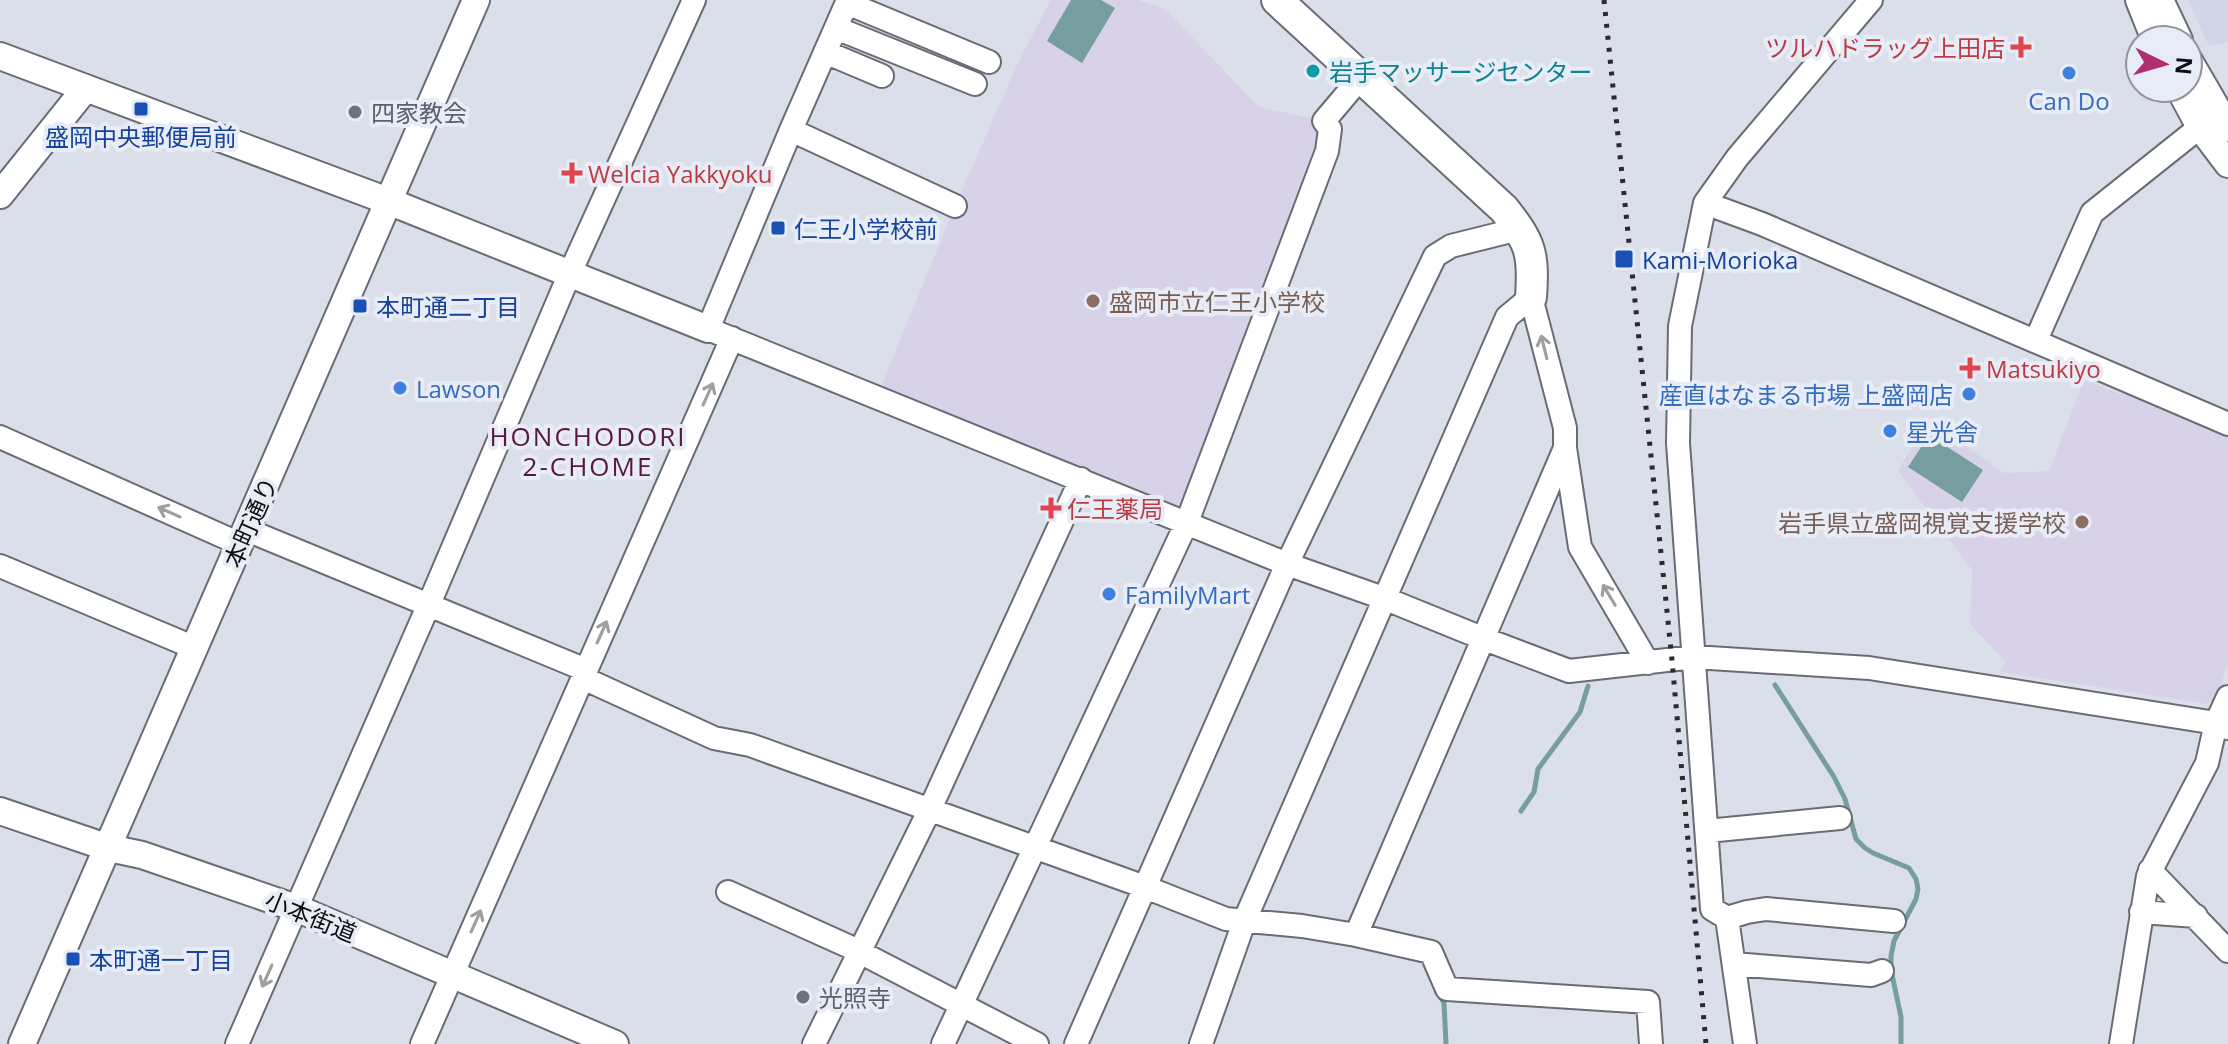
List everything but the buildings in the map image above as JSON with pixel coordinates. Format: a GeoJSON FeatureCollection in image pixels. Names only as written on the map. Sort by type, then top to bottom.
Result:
{"type":"FeatureCollection","features":[{"type":"Feature","properties":{"kind":"main road"},"geometry":{"type":"LineString","coordinates":[[1277,0],[1504,209],[1531,250],[1531,297]]}},
{"type":"Feature","properties":{"kind":"street","name":"本町通り"},"geometry":{"type":"LineString","coordinates":[[22,1044],[476,0]]}},
{"type":"Feature","properties":{"kind":"street"},"geometry":{"type":"LineString","coordinates":[[237,1044],[570,273],[694,0]]}},
{"type":"Feature","properties":{"kind":"street"},"geometry":{"type":"LineString","coordinates":[[1871,0],[1737,158],[1705,203],[1680,326],[1678,443],[1712,909],[1727,918],[1766,909],[1894,921]]}},
{"type":"Feature","properties":{"kind":"street"},"geometry":{"type":"LineString","coordinates":[[2139,0],[2149,24]]}},
{"type":"Feature","properties":{"kind":"street"},"geometry":{"type":"LineString","coordinates":[[2160,0],[2171,24]]}},
{"type":"Feature","properties":{"kind":"street"},"geometry":{"type":"LineString","coordinates":[[422,1044],[584,674],[720,334],[791,130],[847,2],[989,62]]}},
{"type":"Feature","properties":{"kind":"street"},"geometry":{"type":"LineString","coordinates":[[836,28],[975,84]]}},
{"type":"Feature","properties":{"kind":"street"},"geometry":{"type":"LineString","coordinates":[[825,52],[882,76]]}},
{"type":"Feature","properties":{"kind":"street"},"geometry":{"type":"LineString","coordinates":[[0,56],[388,201],[1287,564],[1569,671],[1694,657],[1869,668],[2222,726]]}},
{"type":"Feature","properties":{"kind":"street"},"geometry":{"type":"LineString","coordinates":[[943,1044],[1187,522],[1327,151],[1330,129],[1324,121],[1362,76]]}},
{"type":"Feature","properties":{"kind":"street"},"geometry":{"type":"LineString","coordinates":[[0,195],[85,89]]}},
{"type":"Feature","properties":{"kind":"street"},"geometry":{"type":"LineString","coordinates":[[2204,95],[2217,125],[2228,164]]}},
{"type":"Feature","properties":{"kind":"street"},"geometry":{"type":"LineString","coordinates":[[2195,104],[2217,125]]}},
{"type":"Feature","properties":{"kind":"street"},"geometry":{"type":"LineString","coordinates":[[2036,340],[2092,213],[2217,125]]}},
{"type":"Feature","properties":{"kind":"street"},"geometry":{"type":"LineString","coordinates":[[791,130],[955,206]]}},
{"type":"Feature","properties":{"kind":"street"},"geometry":{"type":"LineString","coordinates":[[1705,203],[1762,224],[2228,424]]}},
{"type":"Feature","properties":{"kind":"street"},"geometry":{"type":"LineString","coordinates":[[1076,1044],[1287,564],[1435,256],[1451,246],[1519,229]]}},
{"type":"Feature","properties":{"kind":"street"},"geometry":{"type":"LineString","coordinates":[[1201,1044],[1244,922],[1507,317],[1531,297],[1565,428],[1565,448],[1580,547],[1648,663]]}},
{"type":"Feature","properties":{"kind":"street"},"geometry":{"type":"LineString","coordinates":[[0,437],[244,537],[429,604],[584,674],[714,738],[750,745],[1226,919],[1302,926],[1431,952],[1447,989],[1648,1002],[1651,1044]]}},
{"type":"Feature","properties":{"kind":"street"},"geometry":{"type":"LineString","coordinates":[[1356,935],[1565,448]]}},
{"type":"Feature","properties":{"kind":"street"},"geometry":{"type":"LineString","coordinates":[[814,1044],[930,809],[1081,479]]}},
{"type":"Feature","properties":{"kind":"street"},"geometry":{"type":"LineString","coordinates":[[0,566],[195,648]]}},
{"type":"Feature","properties":{"kind":"street"},"geometry":{"type":"LineString","coordinates":[[2121,1044],[2150,870],[2207,763],[2222,726],[2228,697]]}},
{"type":"Feature","properties":{"kind":"street","name":"小本街道"},"geometry":{"type":"LineString","coordinates":[[0,811],[109,848],[142,855],[296,908],[615,1044]]}},
{"type":"Feature","properties":{"kind":"street"},"geometry":{"type":"LineString","coordinates":[[1707,831],[1840,818]]}},
{"type":"Feature","properties":{"kind":"street"},"geometry":{"type":"LineString","coordinates":[[2150,870],[2228,951]]}},
{"type":"Feature","properties":{"kind":"street"},"geometry":{"type":"LineString","coordinates":[[728,892],[850,947],[1037,1044]]}},
{"type":"Feature","properties":{"kind":"street"},"geometry":{"type":"LineString","coordinates":[[2141,912],[2196,916]]}},
{"type":"Feature","properties":{"kind":"street"},"geometry":{"type":"LineString","coordinates":[[1727,918],[1745,1044]]}},
{"type":"Feature","properties":{"kind":"street"},"geometry":{"type":"LineString","coordinates":[[1734,964],[1871,975],[1882,971]]}},
{"type":"Feature","properties":{"kind":"shaded area","name":"盛岡市立仁王小学校"},"geometry":{"type":"Polygon","coordinates":[[[1051,0],[1138,0],[1165,9],[1259,107],[1324,121],[1330,129],[1187,522],[877,397],[955,206],[1018,63],[1051,0]]]}},
{"type":"Feature","properties":{"kind":"shaded area"},"geometry":{"type":"Polygon","coordinates":[[[1071,0],[1101,0],[1115,8],[1082,63],[1047,41],[1071,0]]]}},
{"type":"Feature","properties":{"kind":"shaded area"},"geometry":{"type":"Polygon","coordinates":[[[2188,0],[2228,0],[2228,42],[2209,46],[2204,35],[2204,24],[2199,24],[2188,0]]]}},
{"type":"Feature","properties":{"kind":"shaded area","name":"岩手県立盛岡視覚支援学校"},"geometry":{"type":"Polygon","coordinates":[[[2084,380],[2120,394],[2133,391],[2228,434],[2228,659],[2219,693],[2207,704],[2001,672],[2005,661],[1970,624],[1972,570],[1898,471],[1928,420],[2004,473],[2049,471],[2084,380]]]}},
{"type":"Feature","properties":{"kind":"shaded area"},"geometry":{"type":"Polygon","coordinates":[[[1929,435],[1983,470],[1962,502],[1908,467],[1929,435]]]}},
{"type":"Feature","properties":{"kind":"waterway"},"geometry":{"type":"LineString","coordinates":[[1775,685],[1834,777],[1845,799],[1856,839],[1873,853],[1909,868],[1916,879],[1916,899],[1894,941],[1891,956],[1901,1017],[1901,1044]]}},
{"type":"Feature","properties":{"kind":"waterway"},"geometry":{"type":"LineString","coordinates":[[1521,811],[1534,792],[1538,769],[1580,712],[1588,686]]}},
{"type":"Feature","properties":{"kind":"waterway"},"geometry":{"type":"LineString","coordinates":[[1439,994],[1444,1003],[1446,1044]]}},
{"type":"Feature","properties":{"kind":"railway"},"geometry":{"type":"LineString","coordinates":[[1604,0],[1672,660],[1706,1044]]}},
{"type":"Feature","properties":{"kind":"place","name":"ツルハドラッグ上田店"},"geometry":{"type":"Point","coordinates":[2021,47]}},
{"type":"Feature","properties":{"kind":"place","name":"岩手マッサージセンター"},"geometry":{"type":"Point","coordinates":[1313,71]}},
{"type":"Feature","properties":{"kind":"place","name":"Can Do"},"geometry":{"type":"Point","coordinates":[2069,73]}},
{"type":"Feature","properties":{"kind":"place","name":"盛岡中央郵便局前"},"geometry":{"type":"Point","coordinates":[141,109]}},
{"type":"Feature","properties":{"kind":"place","name":"四家教会"},"geometry":{"type":"Point","coordinates":[355,112]}},
{"type":"Feature","properties":{"kind":"place","name":"Welcia Yakkyoku"},"geometry":{"type":"Point","coordinates":[572,173]}},
{"type":"Feature","properties":{"kind":"place","name":"仁王小学校前"},"geometry":{"type":"Point","coordinates":[778,228]}},
{"type":"Feature","properties":{"kind":"place","name":"Kami-Morioka"},"geometry":{"type":"Point","coordinates":[1624,259]}},
{"type":"Feature","properties":{"kind":"place","name":"盛岡市立仁王小学校"},"geometry":{"type":"Point","coordinates":[1093,301]}},
{"type":"Feature","properties":{"kind":"place","name":"本町通二丁目"},"geometry":{"type":"Point","coordinates":[360,306]}},
{"type":"Feature","properties":{"kind":"place","name":"Matsukiyo"},"geometry":{"type":"Point","coordinates":[1970,368]}},
{"type":"Feature","properties":{"kind":"place","name":"Lawson"},"geometry":{"type":"Point","coordinates":[400,388]}},
{"type":"Feature","properties":{"kind":"place","name":"産直はなまる市場 上盛岡店"},"geometry":{"type":"Point","coordinates":[1969,394]}},
{"type":"Feature","properties":{"kind":"place","name":"星光舎"},"geometry":{"type":"Point","coordinates":[1890,431]}},
{"type":"Feature","properties":{"kind":"place","name":"仁王薬局"},"geometry":{"type":"Point","coordinates":[1051,508]}},
{"type":"Feature","properties":{"kind":"place","name":"岩手県立盛岡視覚支援学校"},"geometry":{"type":"Point","coordinates":[2082,522]}},
{"type":"Feature","properties":{"kind":"place","name":"FamilyMart"},"geometry":{"type":"Point","coordinates":[1109,594]}},
{"type":"Feature","properties":{"kind":"place","name":"本町通一丁目"},"geometry":{"type":"Point","coordinates":[73,959]}},
{"type":"Feature","properties":{"kind":"place","name":"光照寺"},"geometry":{"type":"Point","coordinates":[803,997]}},
{"type":"Feature","properties":{"kind":"district","name":"HONCHODORI 2-CHOME"},"geometry":{"type":"Point","coordinates":[588,451]}}]}
